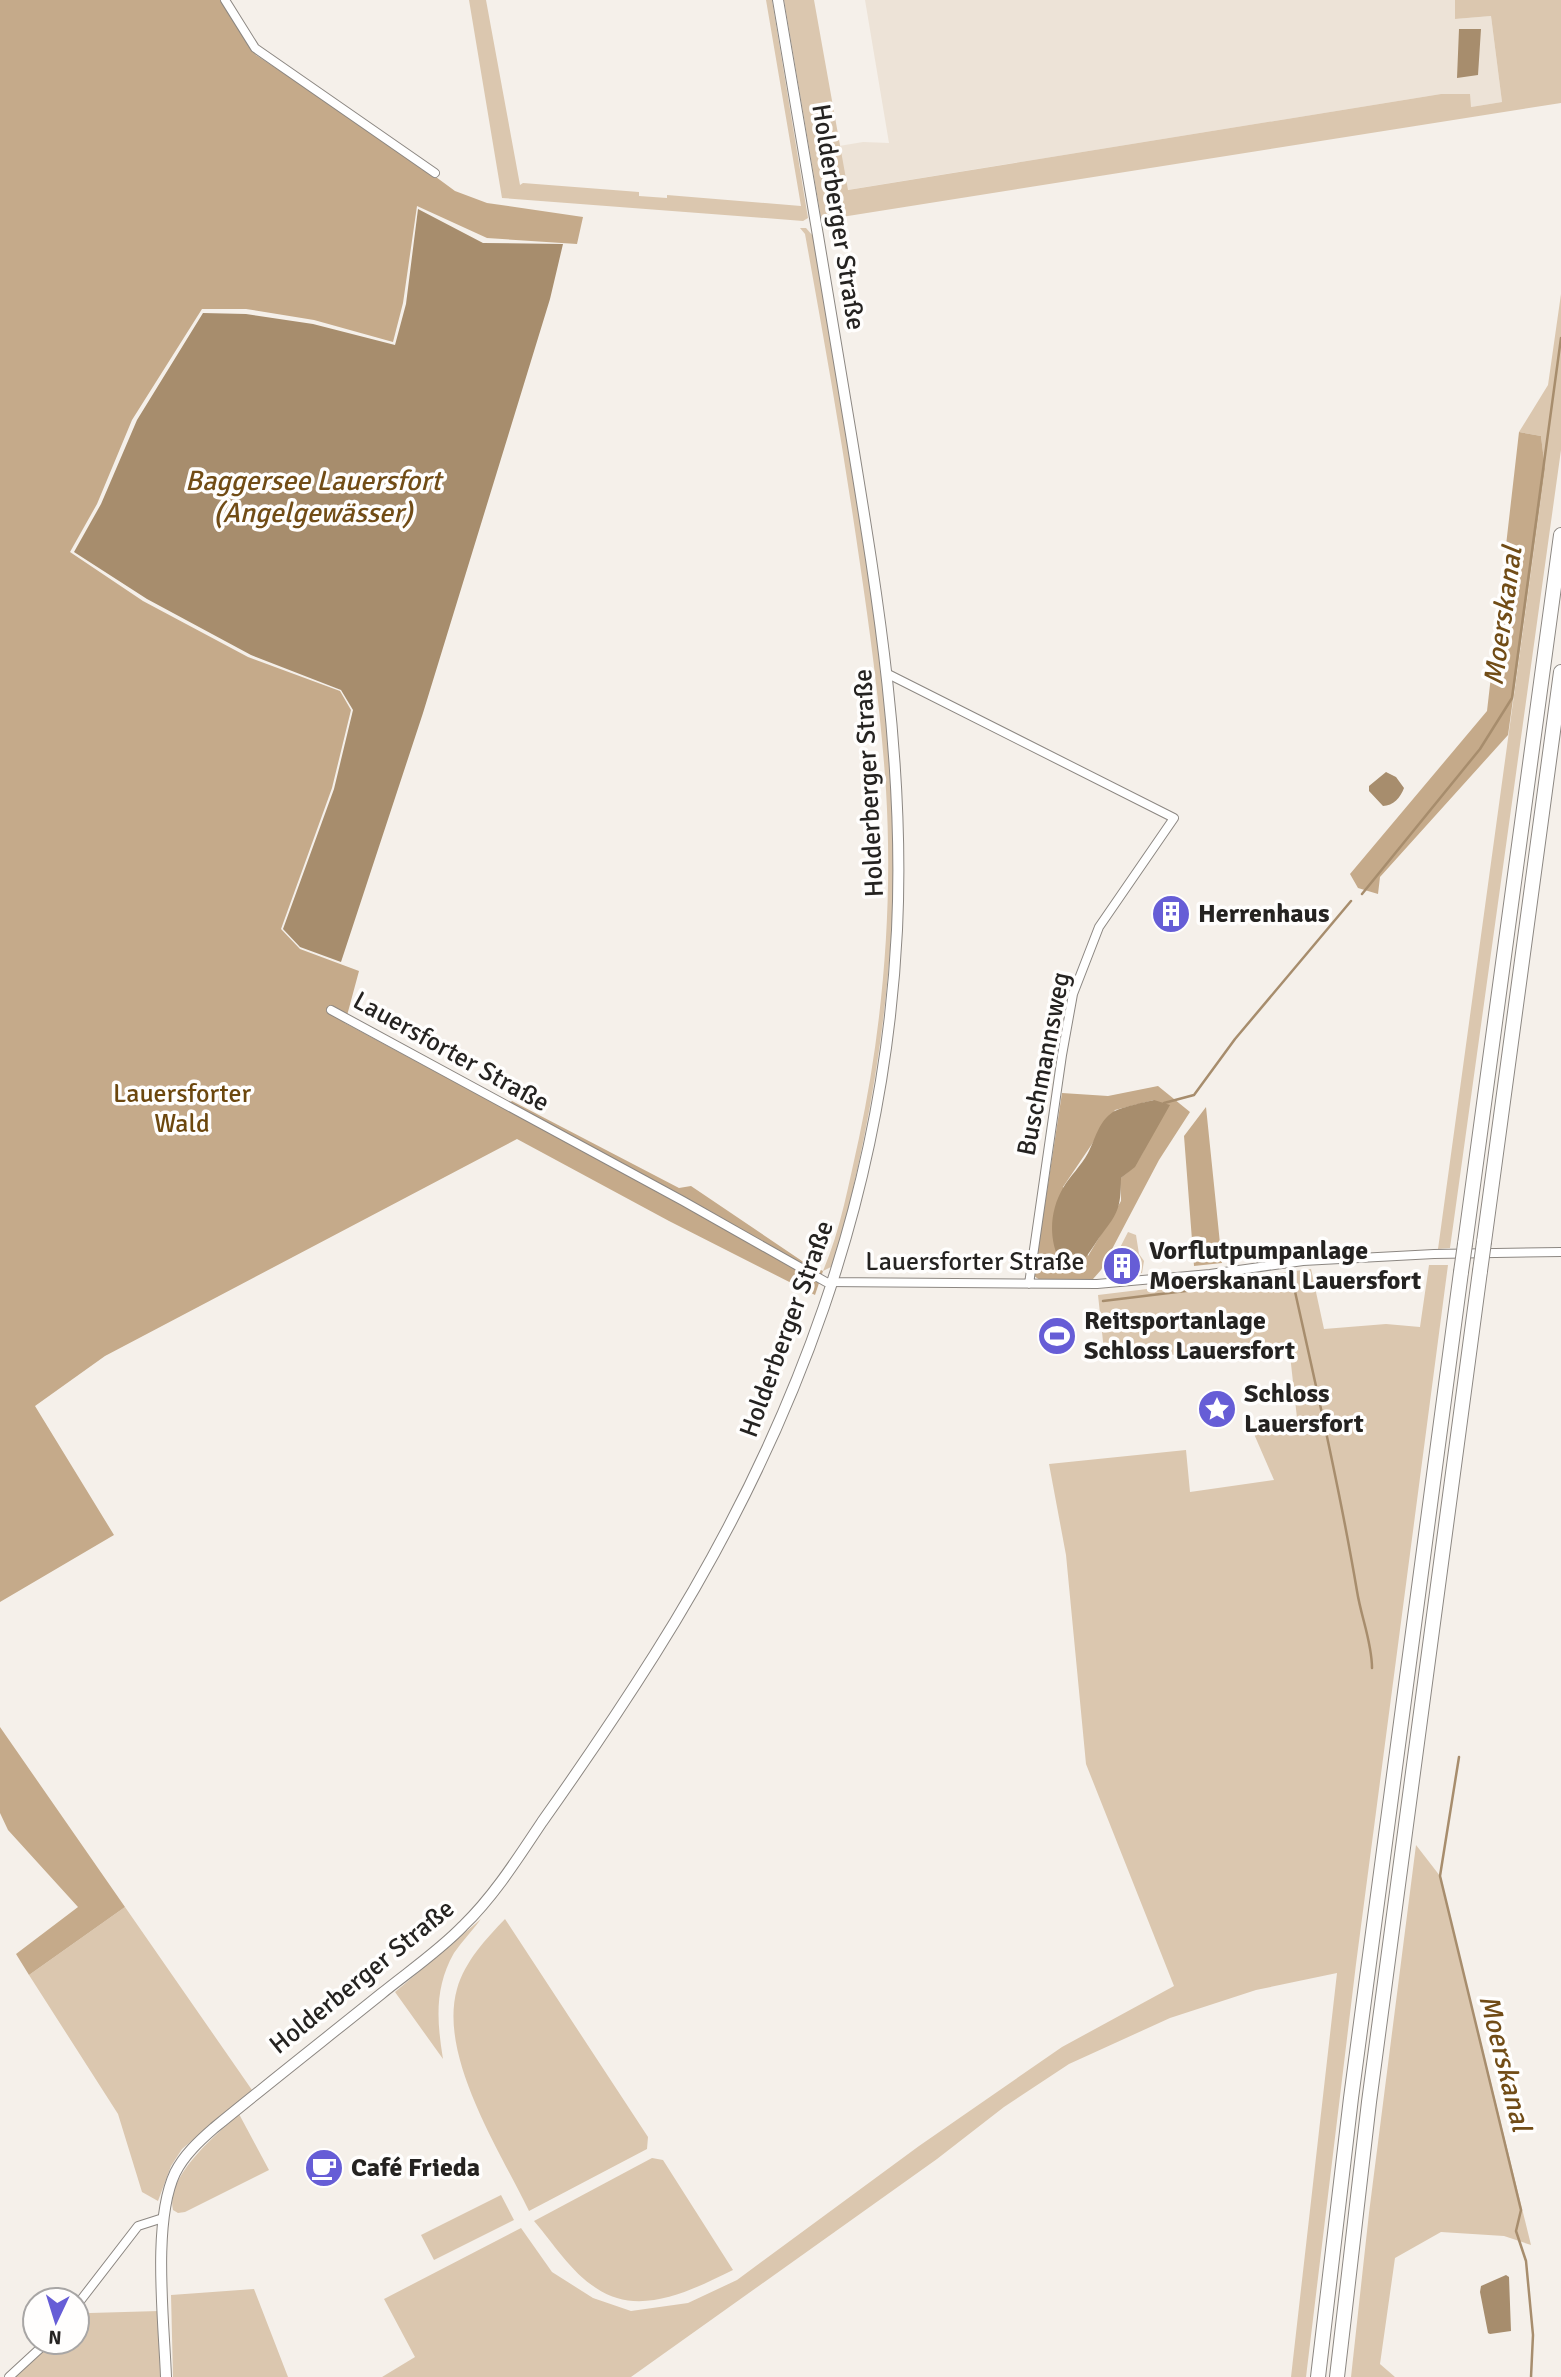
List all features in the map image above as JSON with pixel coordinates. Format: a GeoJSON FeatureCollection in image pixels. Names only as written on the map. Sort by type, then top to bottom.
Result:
{"type":"FeatureCollection","features":[{"type":"Feature","properties":{"kind":"highway"},"geometry":{"type":"LineString","coordinates":[[1318,2377],[1349,2112],[1561,535]]}},
{"type":"Feature","properties":{"kind":"highway"},"geometry":{"type":"LineString","coordinates":[[1337,2377],[1369,2102],[1561,672]]}},
{"type":"Feature","properties":{"kind":"main road","name":"Holderberger Straße"},"geometry":{"type":"LineString","coordinates":[[166,2377],[163,2218],[174,2177],[194,2146],[214,2128],[463,1927],[500,1884],[618,1713],[692,1595],[766,1455],[834,1282],[857,1198],[876,1110],[894,972],[898,858],[894,732],[866,527],[778,0]]}},
{"type":"Feature","properties":{"kind":"street"},"geometry":{"type":"LineString","coordinates":[[225,0],[256,48],[435,173]]}},
{"type":"Feature","properties":{"kind":"street","name":"Buschmannsweg"},"geometry":{"type":"LineString","coordinates":[[888,674],[1174,818],[1099,927],[1073,995],[1028,1284]]}},
{"type":"Feature","properties":{"kind":"street","name":"Lauersforter Straße"},"geometry":{"type":"LineString","coordinates":[[331,1010],[826,1282],[1110,1283],[1210,1274],[1303,1261],[1434,1254],[1561,1252]]}},
{"type":"Feature","properties":{"kind":"street"},"geometry":{"type":"LineString","coordinates":[[91,2287],[138,2227],[163,2218]]}},
{"type":"Feature","properties":{"kind":"street"},"geometry":{"type":"LineString","coordinates":[[9,2377],[32,2356]]}},
{"type":"Feature","properties":{"kind":"shaded area"},"geometry":{"type":"Polygon","coordinates":[[[469,0],[486,0],[520,185],[523,183],[639,192],[639,196],[667,198],[667,195],[801,206],[766,0],[772,0],[808,218],[803,221],[502,198],[469,0]]]}},
{"type":"Feature","properties":{"kind":"shaded area"},"geometry":{"type":"Polygon","coordinates":[[[784,0],[814,0],[848,190],[1441,94],[1470,94],[1471,107],[1502,102],[1491,16],[1455,19],[1455,0],[1561,0],[1561,103],[829,219],[821,218],[784,0]]]}},
{"type":"Feature","properties":{"kind":"shaded area"},"geometry":{"type":"Polygon","coordinates":[[[865,0],[1455,0],[1455,19],[1491,16],[1502,102],[1471,107],[1441,94],[847,190],[839,146],[863,142],[889,143],[865,0]]]}},
{"type":"Feature","properties":{"kind":"shaded area"},"geometry":{"type":"Polygon","coordinates":[[[800,228],[806,228],[813,236],[863,533],[888,722],[893,817],[894,865],[889,966],[877,1065],[848,1212],[835,1261],[823,1271],[844,1205],[874,1052],[887,921],[888,834],[878,705],[860,564],[805,234],[800,228]]]}},
{"type":"Feature","properties":{"kind":"shaded area"},"geometry":{"type":"Polygon","coordinates":[[[1561,294],[1561,450],[1450,1248],[1438,1249],[1545,469],[1541,436],[1519,432],[1548,385],[1561,294]]]}},
{"type":"Feature","properties":{"kind":"shaded area"},"geometry":{"type":"Polygon","coordinates":[[[1128,1232],[1136,1235],[1139,1254],[1144,1261],[1142,1273],[1114,1278],[1108,1271],[1128,1232]]]}},
{"type":"Feature","properties":{"kind":"shaded area"},"geometry":{"type":"Polygon","coordinates":[[[1429,1265],[1448,1265],[1356,1964],[1306,2377],[1291,2377],[1337,1973],[1256,1990],[1170,2018],[1069,2064],[1004,2107],[937,2159],[631,2377],[382,2377],[415,2357],[384,2299],[521,2228],[552,2272],[593,2298],[631,2311],[688,2303],[737,2280],[919,2146],[1062,2047],[1174,1986],[1086,1764],[1066,1555],[1049,1464],[1186,1450],[1190,1492],[1274,1480],[1254,1434],[1297,1418],[1289,1346],[1105,1360],[1098,1295],[1311,1269],[1324,1329],[1386,1324],[1420,1327],[1429,1265]]]}},
{"type":"Feature","properties":{"kind":"shaded area"},"geometry":{"type":"Polygon","coordinates":[[[1416,1845],[1440,1876],[1531,2245],[1504,2236],[1441,2232],[1395,2258],[1380,2364],[1395,2377],[1351,2377],[1369,2213],[1416,1845]]]}},
{"type":"Feature","properties":{"kind":"shaded area"},"geometry":{"type":"Polygon","coordinates":[[[125,1907],[252,2090],[182,2149],[171,2166],[158,2201],[142,2192],[118,2114],[29,1975],[125,1907]]]}},
{"type":"Feature","properties":{"kind":"shaded area"},"geometry":{"type":"Polygon","coordinates":[[[481,1919],[454,1953],[443,1979],[439,2032],[443,2059],[395,1992],[481,1919]]]}},
{"type":"Feature","properties":{"kind":"shaded area"},"geometry":{"type":"Polygon","coordinates":[[[505,1919],[648,2137],[647,2149],[529,2211],[475,2103],[456,2044],[453,2015],[457,1989],[465,1969],[505,1919]]]}},
{"type":"Feature","properties":{"kind":"shaded area"},"geometry":{"type":"Polygon","coordinates":[[[239,2114],[269,2170],[185,2212],[178,2213],[173,2210],[177,2183],[185,2170],[206,2144],[239,2114]]]}},
{"type":"Feature","properties":{"kind":"shaded area"},"geometry":{"type":"Polygon","coordinates":[[[652,2158],[663,2160],[733,2270],[665,2298],[630,2301],[613,2297],[587,2281],[570,2266],[534,2221],[652,2158]]]}},
{"type":"Feature","properties":{"kind":"shaded area"},"geometry":{"type":"Polygon","coordinates":[[[501,2195],[514,2220],[434,2260],[421,2235],[501,2195]]]}},
{"type":"Feature","properties":{"kind":"shaded area"},"geometry":{"type":"Polygon","coordinates":[[[254,2289],[288,2377],[173,2377],[171,2295],[254,2289]]]}},
{"type":"Feature","properties":{"kind":"shaded area"},"geometry":{"type":"Polygon","coordinates":[[[159,2311],[160,2377],[15,2377],[38,2356],[91,2356],[91,2313],[159,2311]]]}},
{"type":"Feature","properties":{"kind":"green space","name":"Lauersforter Wald"},"geometry":{"type":"Polygon","coordinates":[[[0,0],[221,0],[256,55],[391,144],[455,191],[487,203],[583,217],[577,244],[487,238],[417,206],[403,303],[393,342],[314,320],[246,309],[202,309],[132,420],[97,504],[70,552],[143,601],[248,657],[340,691],[351,710],[332,788],[281,929],[300,949],[359,971],[345,1023],[503,1108],[512,1101],[679,1188],[691,1186],[802,1261],[823,1271],[815,1295],[669,1221],[517,1139],[105,1356],[35,1406],[114,1535],[0,1602],[0,0]]]}},
{"type":"Feature","properties":{"kind":"green space"},"geometry":{"type":"Polygon","coordinates":[[[1519,432],[1541,436],[1545,469],[1508,735],[1380,877],[1378,894],[1358,888],[1350,874],[1487,711],[1519,432]]]}},
{"type":"Feature","properties":{"kind":"green space"},"geometry":{"type":"Polygon","coordinates":[[[1158,1086],[1190,1112],[1159,1160],[1101,1270],[1093,1279],[1040,1280],[1034,1276],[1062,1093],[1108,1096],[1158,1086]],[[1154,1100],[1115,1110],[1063,1187],[1088,1256],[1121,1201],[1121,1178],[1143,1152],[1149,1134],[1154,1100]]]}},
{"type":"Feature","properties":{"kind":"green space"},"geometry":{"type":"Polygon","coordinates":[[[1206,1107],[1222,1263],[1194,1266],[1184,1136],[1206,1107]]]}},
{"type":"Feature","properties":{"kind":"green space"},"geometry":{"type":"Polygon","coordinates":[[[0,1727],[125,1907],[29,1975],[16,1954],[78,1907],[8,1830],[0,1813],[0,1727]]]}},
{"type":"Feature","properties":{"kind":"water"},"geometry":{"type":"Polygon","coordinates":[[[1459,29],[1481,29],[1478,75],[1457,78],[1459,29]]]}},
{"type":"Feature","properties":{"kind":"water","name":"Baggersee Lauersfort (Angelgewässer)"},"geometry":{"type":"Polygon","coordinates":[[[418,209],[483,243],[563,244],[550,299],[423,713],[341,962],[300,947],[283,929],[334,789],[353,710],[341,690],[251,655],[147,599],[74,552],[101,504],[137,420],[203,313],[246,314],[313,324],[395,345],[406,304],[418,209]]]}},
{"type":"Feature","properties":{"kind":"water"},"geometry":{"type":"Polygon","coordinates":[[[1386,772],[1396,777],[1404,788],[1396,800],[1383,806],[1369,791],[1369,786],[1386,772]]]}},
{"type":"Feature","properties":{"kind":"water"},"geometry":{"type":"Polygon","coordinates":[[[1154,1100],[1170,1105],[1135,1167],[1121,1178],[1119,1205],[1114,1217],[1079,1264],[1060,1261],[1052,1234],[1052,1224],[1055,1206],[1063,1188],[1085,1158],[1108,1116],[1121,1109],[1154,1100]]]}},
{"type":"Feature","properties":{"kind":"water"},"geometry":{"type":"Polygon","coordinates":[[[1506,2275],[1509,2277],[1511,2331],[1490,2334],[1481,2286],[1506,2275]]]}},
{"type":"Feature","properties":{"kind":"waterway","name":"Moerskanal"},"geometry":{"type":"LineString","coordinates":[[1362,894],[1480,749],[1512,698],[1561,338]]}},
{"type":"Feature","properties":{"kind":"waterway","name":"Moerskanal"},"geometry":{"type":"LineString","coordinates":[[1164,1103],[1194,1095],[1235,1039],[1351,901]]}},
{"type":"Feature","properties":{"kind":"waterway","name":"Moerskanal"},"geometry":{"type":"LineString","coordinates":[[1103,1301],[1292,1278],[1335,1473],[1372,1668]]}},
{"type":"Feature","properties":{"kind":"waterway","name":"Moerskanal"},"geometry":{"type":"LineString","coordinates":[[1459,1757],[1440,1876],[1521,2210],[1516,2231],[1526,2261],[1533,2335],[1531,2377]]}},
{"type":"Feature","properties":{"kind":"place","name":"Herrenhaus"},"geometry":{"type":"Point","coordinates":[1171,914]}},
{"type":"Feature","properties":{"kind":"place","name":"Vorflutpumpanlage Moerskananl Lauersfort"},"geometry":{"type":"Point","coordinates":[1122,1266]}},
{"type":"Feature","properties":{"kind":"place","name":"Reitsportanlage Schloss Lauersfort"},"geometry":{"type":"Point","coordinates":[1057,1336]}},
{"type":"Feature","properties":{"kind":"place","name":"Schloss Lauersfort"},"geometry":{"type":"Point","coordinates":[1217,1409]}},
{"type":"Feature","properties":{"kind":"place","name":"Café Frieda"},"geometry":{"type":"Point","coordinates":[324,2168]}}]}
